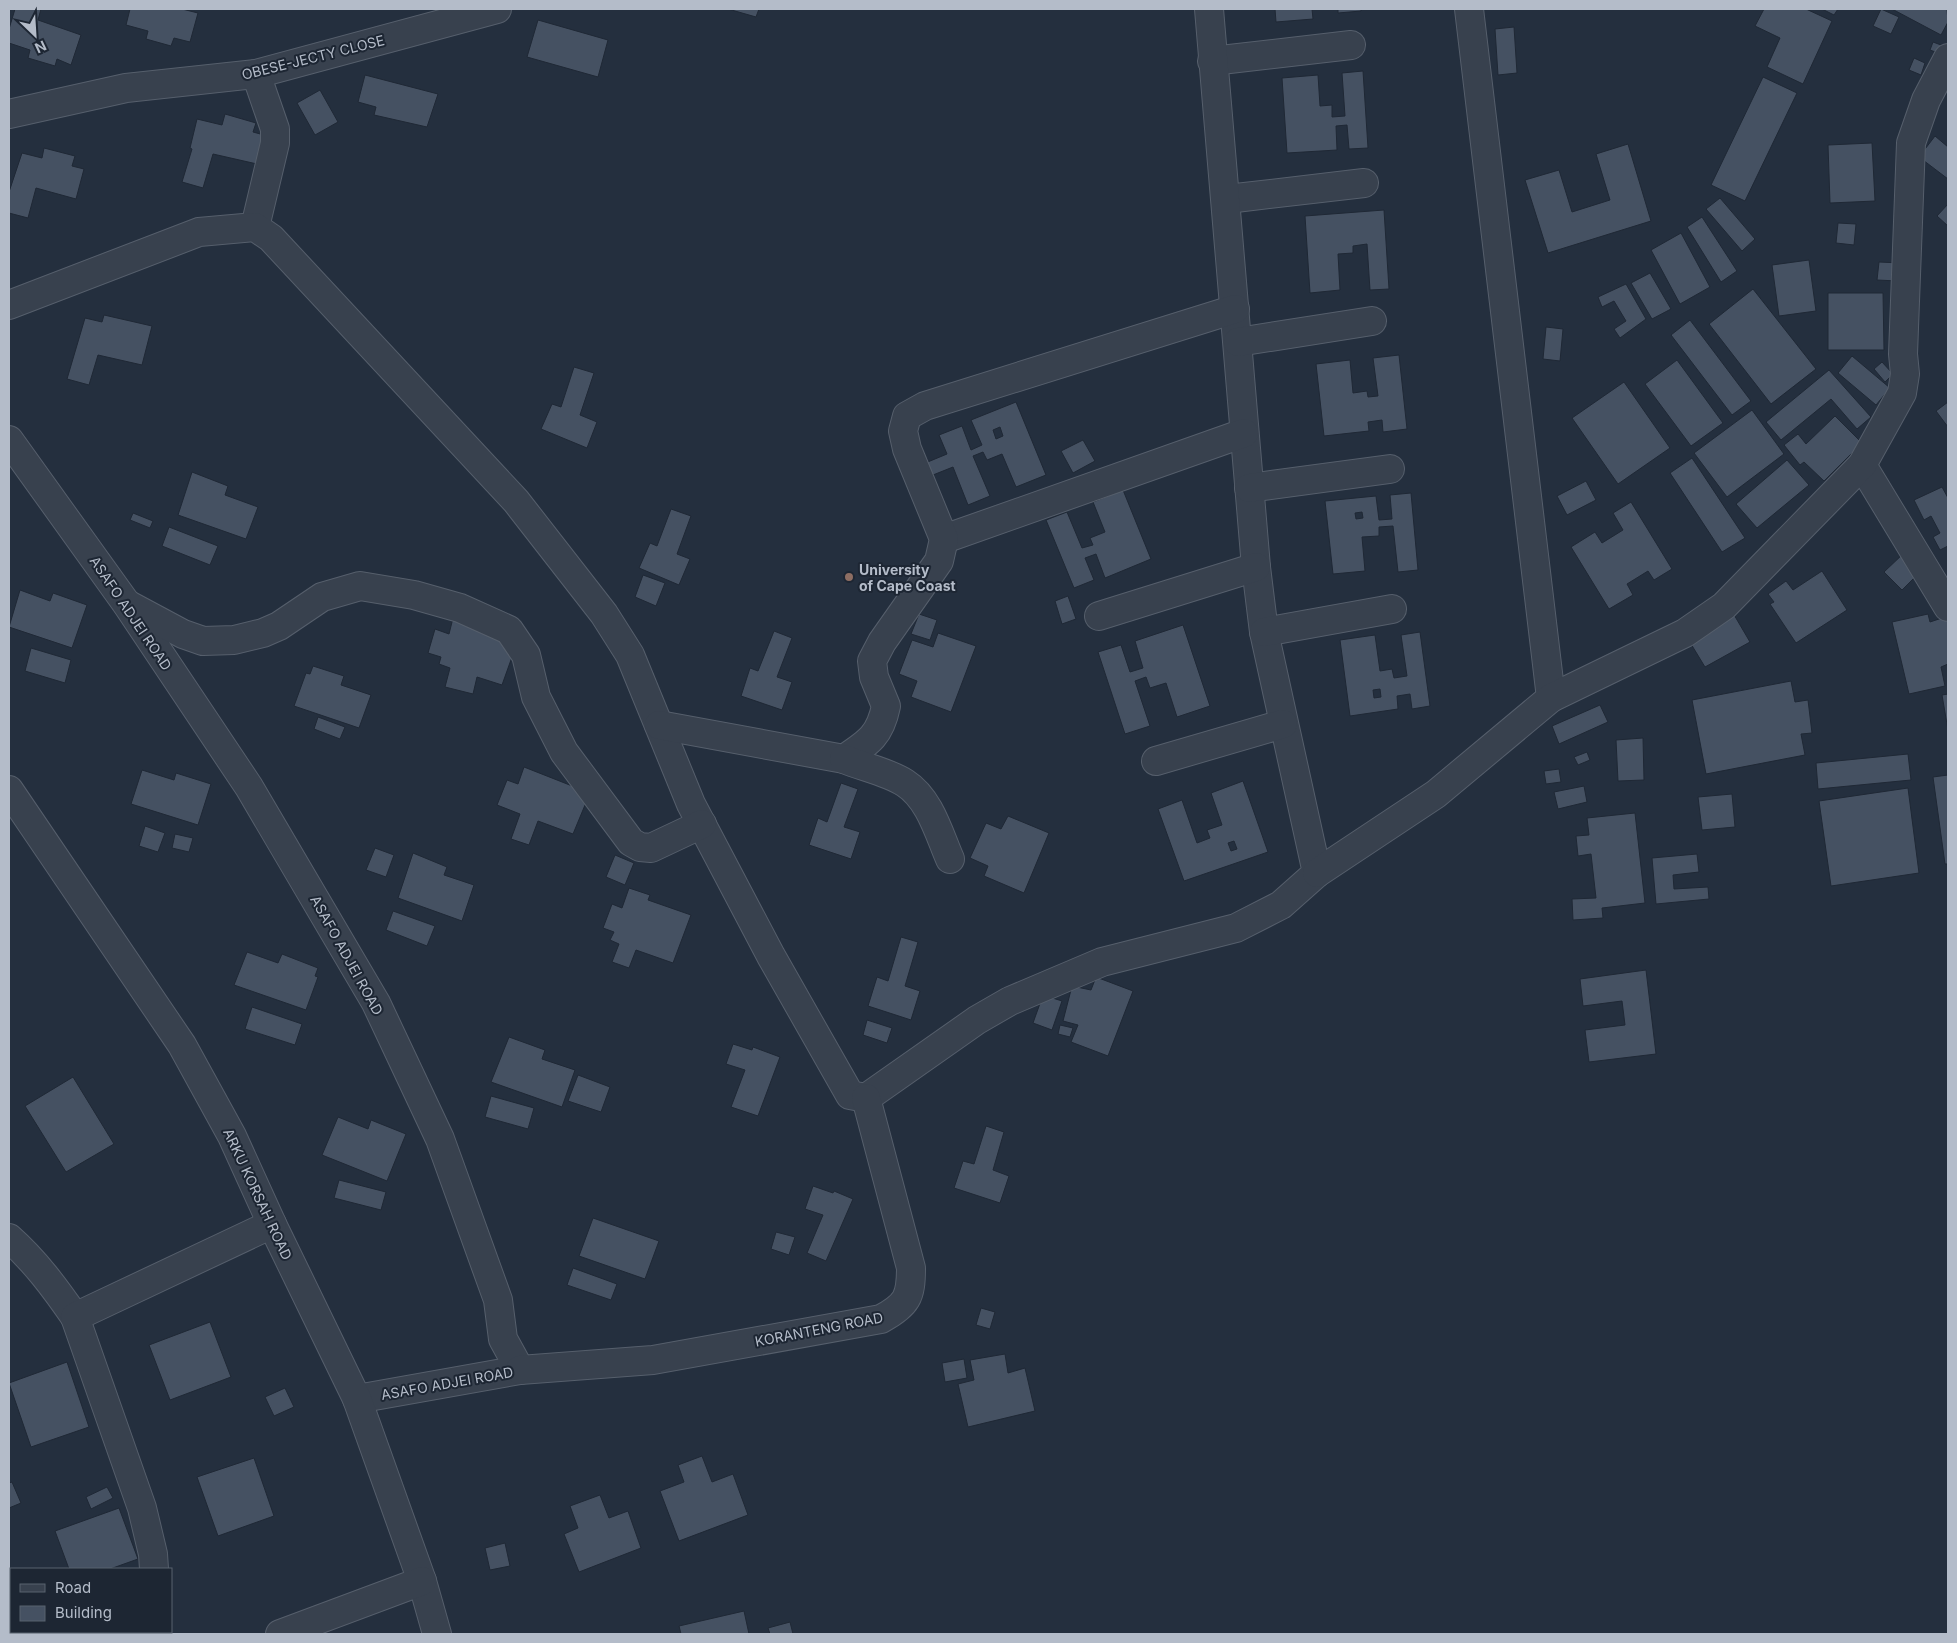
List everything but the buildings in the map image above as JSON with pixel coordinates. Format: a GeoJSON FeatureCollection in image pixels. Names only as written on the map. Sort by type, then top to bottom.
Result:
{"type":"FeatureCollection","features":[{"type":"Feature","properties":{"kind":"street","name":"OBESE-JECTY CLOSE"},"geometry":{"type":"LineString","coordinates":[[9,114],[126,88],[256,74],[496,9]]}},
{"type":"Feature","properties":{"kind":"street"},"geometry":{"type":"LineString","coordinates":[[1209,9],[1212,61],[1227,200],[1244,433],[1264,632],[1317,873]]}},
{"type":"Feature","properties":{"kind":"street"},"geometry":{"type":"LineString","coordinates":[[1469,9],[1550,698]]}},
{"type":"Feature","properties":{"kind":"street"},"geometry":{"type":"LineString","coordinates":[[1212,61],[1351,45]]}},
{"type":"Feature","properties":{"kind":"street"},"geometry":{"type":"LineString","coordinates":[[9,305],[199,232],[256,227],[272,238],[516,501],[604,614],[630,655],[691,804],[771,956],[850,1095],[866,1098],[977,1020],[1010,1001],[1102,962],[1236,928],[1281,905],[1317,873],[1436,794],[1550,698],[1685,633],[1711,617],[1724,606],[1862,465],[1902,393],[1905,374],[1903,354],[1911,143],[1926,100],[1948,58]]}},
{"type":"Feature","properties":{"kind":"street"},"geometry":{"type":"LineString","coordinates":[[256,74],[276,129],[275,143],[256,227]]}},
{"type":"Feature","properties":{"kind":"street"},"geometry":{"type":"LineString","coordinates":[[1227,200],[1364,183]]}},
{"type":"Feature","properties":{"kind":"street"},"geometry":{"type":"LineString","coordinates":[[844,759],[876,735],[883,721],[886,706],[874,677],[872,661],[882,642],[939,561],[944,539],[907,449],[903,431],[907,416],[925,406],[1235,309]]}},
{"type":"Feature","properties":{"kind":"street"},"geometry":{"type":"LineString","coordinates":[[1238,342],[1372,321]]}},
{"type":"Feature","properties":{"kind":"street"},"geometry":{"type":"LineString","coordinates":[[944,539],[1244,433]]}},
{"type":"Feature","properties":{"kind":"street","name":"ASAFO ADJEI ROAD"},"geometry":{"type":"LineString","coordinates":[[9,440],[126,603],[250,787],[376,1003],[440,1139],[498,1300],[504,1339],[520,1370],[357,1399]]}},
{"type":"Feature","properties":{"kind":"street"},"geometry":{"type":"LineString","coordinates":[[1862,465],[1948,607]]}},
{"type":"Feature","properties":{"kind":"street"},"geometry":{"type":"LineString","coordinates":[[1249,488],[1390,469]]}},
{"type":"Feature","properties":{"kind":"street"},"geometry":{"type":"LineString","coordinates":[[1099,616],[1256,567]]}},
{"type":"Feature","properties":{"kind":"street"},"geometry":{"type":"LineString","coordinates":[[126,603],[183,634],[204,640],[234,640],[263,633],[279,626],[322,597],[360,586],[414,596],[460,608],[509,630],[516,639],[526,655],[536,697],[564,752],[632,842],[640,847],[652,848],[702,824]]}},
{"type":"Feature","properties":{"kind":"street"},"geometry":{"type":"LineString","coordinates":[[1264,632],[1392,608]]}},
{"type":"Feature","properties":{"kind":"street"},"geometry":{"type":"LineString","coordinates":[[1156,761],[1283,724]]}},
{"type":"Feature","properties":{"kind":"street"},"geometry":{"type":"LineString","coordinates":[[659,725],[844,759],[904,783],[916,792],[926,806],[950,859]]}},
{"type":"Feature","properties":{"kind":"street","name":"ARKU KORSAH ROAD"},"geometry":{"type":"LineString","coordinates":[[9,790],[182,1045],[232,1136],[272,1224],[357,1399],[422,1580],[437,1634]]}},
{"type":"Feature","properties":{"kind":"street","name":"KORANTENG ROAD"},"geometry":{"type":"LineString","coordinates":[[520,1370],[653,1360],[880,1319],[899,1309],[911,1291],[911,1268],[866,1098]]}},
{"type":"Feature","properties":{"kind":"street"},"geometry":{"type":"LineString","coordinates":[[76,1317],[272,1224]]}},
{"type":"Feature","properties":{"kind":"street"},"geometry":{"type":"LineString","coordinates":[[9,1238],[25,1252],[76,1317],[142,1508],[153,1554],[154,1568]]}},
{"type":"Feature","properties":{"kind":"street"},"geometry":{"type":"LineString","coordinates":[[280,1634],[422,1580]]}},
{"type":"Feature","properties":{"kind":"place","name":"University of Cape Coast"},"geometry":{"type":"Point","coordinates":[849,577]}}]}
